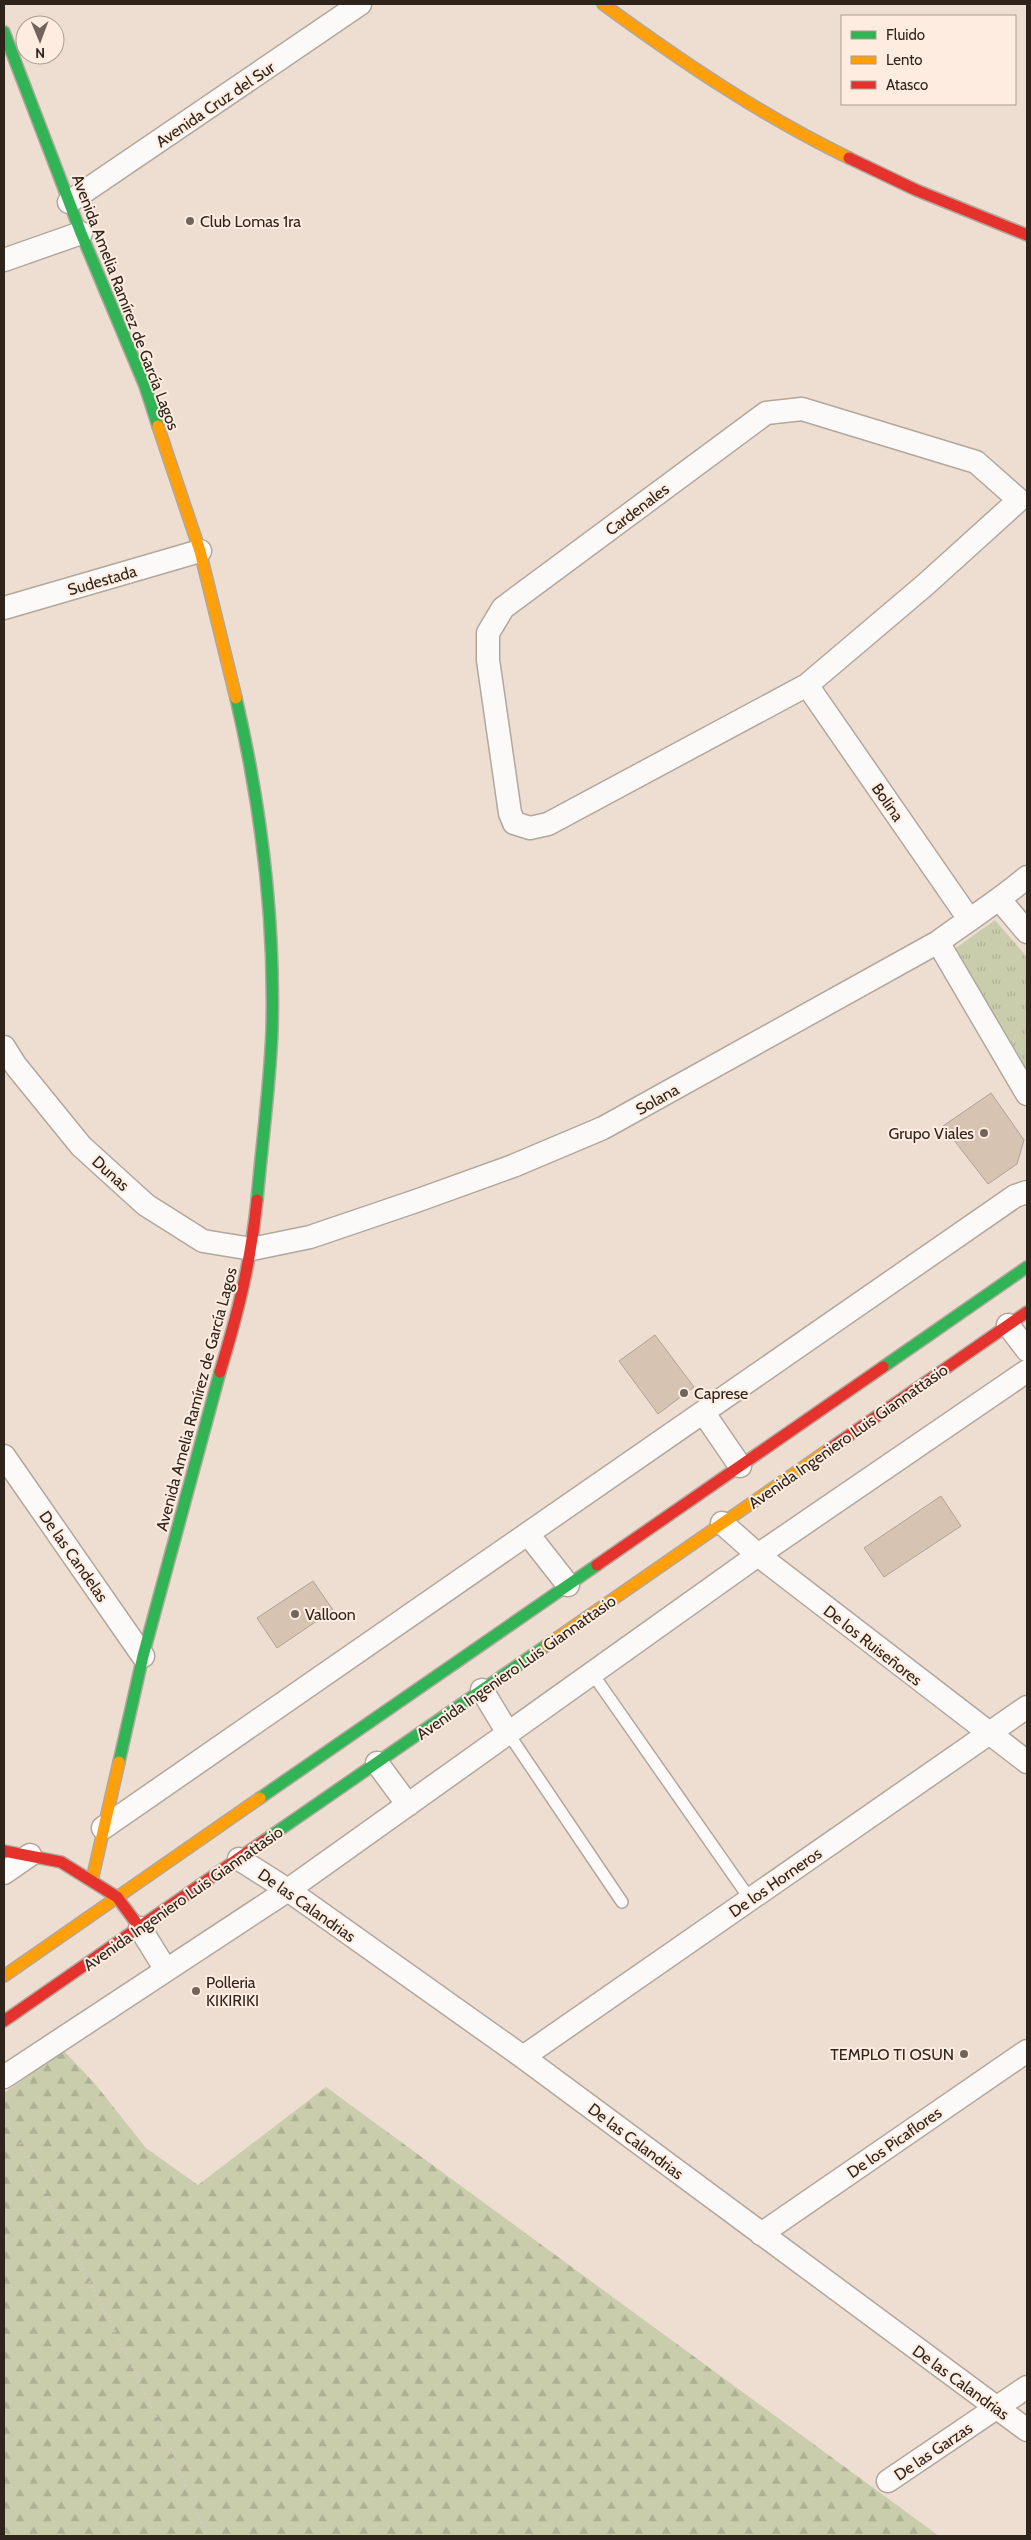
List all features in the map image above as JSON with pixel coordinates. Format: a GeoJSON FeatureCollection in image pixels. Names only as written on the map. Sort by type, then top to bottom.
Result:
{"type":"FeatureCollection","features":[{"type":"Feature","properties":{"kind":"street","name":"Avenida Cruz del Sur"},"geometry":{"type":"LineString","coordinates":[[69,202],[360,4]]}},
{"type":"Feature","properties":{"kind":"street"},"geometry":{"type":"LineString","coordinates":[[603,4],[655,43],[732,95],[810,139],[911,188],[1027,235]]}},
{"type":"Feature","properties":{"kind":"street","name":"Avenida Amelia Ramírez de García Lagos"},"geometry":{"type":"LineString","coordinates":[[4,32],[81,233],[145,386],[200,551],[248,750],[269,905],[272,1030],[252,1249],[240,1308],[209,1408],[143,1656],[92,1880]]}},
{"type":"Feature","properties":{"kind":"street"},"geometry":{"type":"LineString","coordinates":[[4,260],[81,233]]}},
{"type":"Feature","properties":{"kind":"street","name":"Cardenales"},"geometry":{"type":"LineString","coordinates":[[802,409],[976,462],[1019,500],[925,586],[807,685],[548,824],[530,828],[514,824],[510,813],[488,660],[488,633],[503,608],[766,413],[802,409]]}},
{"type":"Feature","properties":{"kind":"street","name":"Sudestada"},"geometry":{"type":"LineString","coordinates":[[4,608],[200,551]]}},
{"type":"Feature","properties":{"kind":"street","name":"Bolina"},"geometry":{"type":"LineString","coordinates":[[807,685],[968,919]]}},
{"type":"Feature","properties":{"kind":"street","name":"Solana"},"geometry":{"type":"LineString","coordinates":[[252,1249],[310,1238],[416,1202],[513,1166],[603,1128],[938,942],[968,919],[1000,900],[1027,877]]}},
{"type":"Feature","properties":{"kind":"street"},"geometry":{"type":"LineString","coordinates":[[1000,900],[1027,932]]}},
{"type":"Feature","properties":{"kind":"street"},"geometry":{"type":"LineString","coordinates":[[938,942],[1027,1094]]}},
{"type":"Feature","properties":{"kind":"street","name":"Dunas"},"geometry":{"type":"LineString","coordinates":[[4,1047],[16,1066],[81,1146],[146,1205],[203,1241],[252,1249]]}},
{"type":"Feature","properties":{"kind":"street"},"geometry":{"type":"LineString","coordinates":[[103,1828],[1015,1196],[1027,1192]]}},
{"type":"Feature","properties":{"kind":"street"},"geometry":{"type":"LineString","coordinates":[[4,1976],[1027,1267]]}},
{"type":"Feature","properties":{"kind":"street","name":"Avenida Ingeniero Luis Giannattasio"},"geometry":{"type":"LineString","coordinates":[[4,2021],[1027,1312]]}},
{"type":"Feature","properties":{"kind":"street"},"geometry":{"type":"LineString","coordinates":[[1008,1325],[1027,1350]]}},
{"type":"Feature","properties":{"kind":"street"},"geometry":{"type":"LineString","coordinates":[[4,2077],[288,1890],[758,1555],[1027,1371]]}},
{"type":"Feature","properties":{"kind":"street"},"geometry":{"type":"LineString","coordinates":[[703,1412],[740,1466]]}},
{"type":"Feature","properties":{"kind":"street","name":"De las Candelas"},"geometry":{"type":"LineString","coordinates":[[4,1456],[143,1656]]}},
{"type":"Feature","properties":{"kind":"street","name":"De los Ruiseñores"},"geometry":{"type":"LineString","coordinates":[[722,1523],[758,1555],[988,1734],[1027,1762]]}},
{"type":"Feature","properties":{"kind":"street"},"geometry":{"type":"LineString","coordinates":[[528,1534],[568,1585]]}},
{"type":"Feature","properties":{"kind":"street"},"geometry":{"type":"LineString","coordinates":[[482,1690],[508,1733]]}},
{"type":"Feature","properties":{"kind":"street","name":"De los Horneros"},"geometry":{"type":"LineString","coordinates":[[523,2057],[1027,1707]]}},
{"type":"Feature","properties":{"kind":"street"},"geometry":{"type":"LineString","coordinates":[[377,1763],[408,1805]]}},
{"type":"Feature","properties":{"kind":"street"},"geometry":{"type":"LineString","coordinates":[[4,1851],[61,1862],[117,1897],[140,1928],[166,1970]]}},
{"type":"Feature","properties":{"kind":"street"},"geometry":{"type":"LineString","coordinates":[[4,1872],[30,1855]]}},
{"type":"Feature","properties":{"kind":"street","name":"De las Calandrias"},"geometry":{"type":"LineString","coordinates":[[239,1859],[288,1890],[523,2057],[1027,2430]]}},
{"type":"Feature","properties":{"kind":"street","name":"De los Picaflores"},"geometry":{"type":"LineString","coordinates":[[762,2234],[1027,2051]]}},
{"type":"Feature","properties":{"kind":"street","name":"De las Garzas"},"geometry":{"type":"LineString","coordinates":[[888,2481],[1027,2388]]}},
{"type":"Feature","properties":{"kind":"lane"},"geometry":{"type":"LineString","coordinates":[[592,1673],[750,1899]]}},
{"type":"Feature","properties":{"kind":"lane"},"geometry":{"type":"LineString","coordinates":[[508,1733],[622,1902]]}},
{"type":"Feature","properties":{"kind":"path"},"geometry":{"type":"LineString","coordinates":[[4,2112],[144,2389],[207,2536]]}},
{"type":"Feature","properties":{"kind":"green space"},"geometry":{"type":"Polygon","coordinates":[[[995,920],[1027,957],[1027,1075],[953,950],[995,920]]]}},
{"type":"Feature","properties":{"kind":"green space"},"geometry":{"type":"Polygon","coordinates":[[[64,2051],[96,2085],[146,2148],[198,2185],[326,2087],[939,2536],[4,2536],[4,2093],[64,2051]]]}},
{"type":"Feature","properties":{"kind":"building","name":"Grupo Viales"},"geometry":{"type":"Polygon","coordinates":[[[991,1093],[1024,1140],[1017,1164],[988,1184],[943,1126],[991,1093]]]}},
{"type":"Feature","properties":{"kind":"building"},"geometry":{"type":"Polygon","coordinates":[[[655,1335],[694,1387],[658,1414],[619,1361],[655,1335]]]}},
{"type":"Feature","properties":{"kind":"building"},"geometry":{"type":"Polygon","coordinates":[[[941,1496],[961,1526],[884,1577],[864,1548],[941,1496]]]}},
{"type":"Feature","properties":{"kind":"building","name":"Valloon"},"geometry":{"type":"Polygon","coordinates":[[[313,1581],[333,1610],[277,1648],[257,1618],[313,1581]]]}},
{"type":"Feature","properties":{"kind":"traffic: fast"},"geometry":{"type":"LineString","coordinates":[[4,32],[81,233],[145,386],[158,426]]}},
{"type":"Feature","properties":{"kind":"traffic: fast"},"geometry":{"type":"LineString","coordinates":[[236,698],[253,780],[259,821],[269,905],[271,946],[271,1051],[257,1200]]}},
{"type":"Feature","properties":{"kind":"traffic: fast"},"geometry":{"type":"LineString","coordinates":[[883,1367],[1027,1267]]}},
{"type":"Feature","properties":{"kind":"traffic: fast"},"geometry":{"type":"LineString","coordinates":[[119,1762],[143,1656],[220,1372]]}},
{"type":"Feature","properties":{"kind":"traffic: fast"},"geometry":{"type":"LineString","coordinates":[[260,1798],[597,1565]]}},
{"type":"Feature","properties":{"kind":"traffic: fast"},"geometry":{"type":"LineString","coordinates":[[265,1840],[547,1645]]}},
{"type":"Feature","properties":{"kind":"traffic: slow"},"geometry":{"type":"LineString","coordinates":[[603,4],[662,46],[753,106],[849,158]]}},
{"type":"Feature","properties":{"kind":"traffic: slow"},"geometry":{"type":"LineString","coordinates":[[158,426],[200,551],[236,698]]}},
{"type":"Feature","properties":{"kind":"traffic: slow"},"geometry":{"type":"LineString","coordinates":[[547,1645],[828,1450]]}},
{"type":"Feature","properties":{"kind":"traffic: slow"},"geometry":{"type":"LineString","coordinates":[[92,1880],[119,1762]]}},
{"type":"Feature","properties":{"kind":"traffic: slow"},"geometry":{"type":"LineString","coordinates":[[4,1976],[260,1798]]}},
{"type":"Feature","properties":{"kind":"traffic: jam"},"geometry":{"type":"LineString","coordinates":[[849,158],[916,190],[1027,235]]}},
{"type":"Feature","properties":{"kind":"traffic: jam"},"geometry":{"type":"LineString","coordinates":[[220,1372],[243,1287],[257,1200]]}},
{"type":"Feature","properties":{"kind":"traffic: jam"},"geometry":{"type":"LineString","coordinates":[[828,1450],[1027,1312]]}},
{"type":"Feature","properties":{"kind":"traffic: jam"},"geometry":{"type":"LineString","coordinates":[[597,1565],[883,1367]]}},
{"type":"Feature","properties":{"kind":"traffic: jam"},"geometry":{"type":"LineString","coordinates":[[4,2021],[265,1840]]}},
{"type":"Feature","properties":{"kind":"traffic: jam"},"geometry":{"type":"LineString","coordinates":[[4,1851],[61,1862],[117,1897],[140,1928]]}},
{"type":"Feature","properties":{"kind":"place","name":"Club Lomas 1ra"},"geometry":{"type":"Point","coordinates":[190,221]}},
{"type":"Feature","properties":{"kind":"place","name":"Grupo Viales"},"geometry":{"type":"Point","coordinates":[984,1133]}},
{"type":"Feature","properties":{"kind":"place","name":"Caprese"},"geometry":{"type":"Point","coordinates":[684,1393]}},
{"type":"Feature","properties":{"kind":"place","name":"Valloon"},"geometry":{"type":"Point","coordinates":[295,1614]}},
{"type":"Feature","properties":{"kind":"place","name":"Polleria KIKIRIKI"},"geometry":{"type":"Point","coordinates":[196,1991]}},
{"type":"Feature","properties":{"kind":"place","name":"TEMPLO TI OSUN"},"geometry":{"type":"Point","coordinates":[964,2054]}}]}
